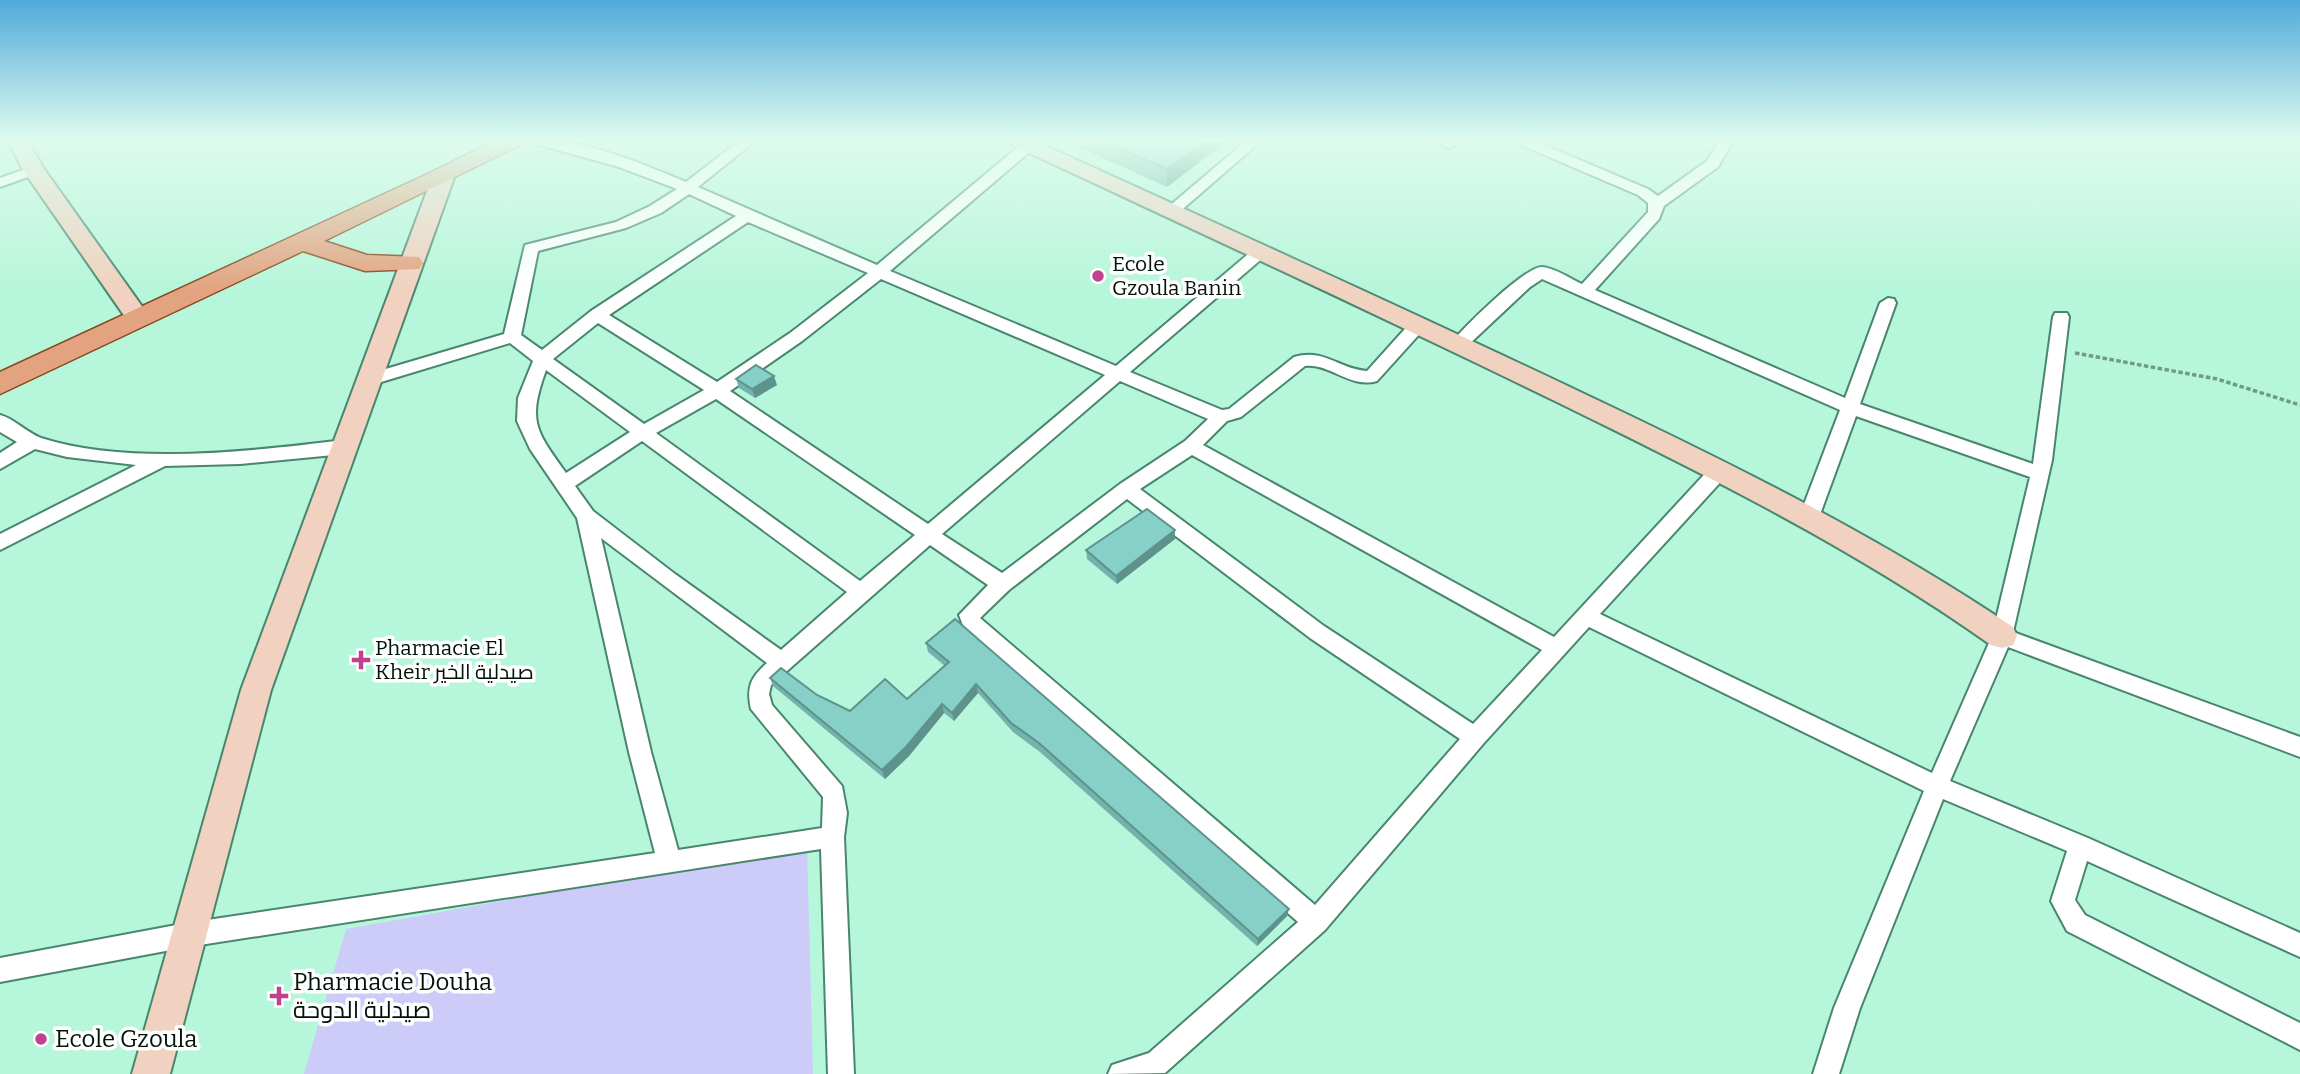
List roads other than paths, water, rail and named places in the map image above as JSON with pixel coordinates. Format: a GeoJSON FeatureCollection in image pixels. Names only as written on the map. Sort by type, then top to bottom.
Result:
{"type":"FeatureCollection","features":[{"type":"Feature","properties":{"kind":"main road"},"geometry":{"type":"LineString","coordinates":[[0,384],[410,191]]}},
{"type":"Feature","properties":{"kind":"main road"},"geometry":{"type":"LineString","coordinates":[[301,242],[365,263],[410,263]]}},
{"type":"Feature","properties":{"kind":"street"},"geometry":{"type":"LineString","coordinates":[[49,191],[138,318]]}},
{"type":"Feature","properties":{"kind":"street"},"geometry":{"type":"LineString","coordinates":[[151,1074],[256,690],[438,191]]}},
{"type":"Feature","properties":{"kind":"street"},"geometry":{"type":"LineString","coordinates":[[512,337],[531,248],[621,225],[643,216],[681,191]]}},
{"type":"Feature","properties":{"kind":"street"},"geometry":{"type":"LineString","coordinates":[[699,191],[747,216],[1221,418]]}},
{"type":"Feature","properties":{"kind":"street"},"geometry":{"type":"LineString","coordinates":[[563,485],[643,432],[760,364],[881,272],[971,191]]}},
{"type":"Feature","properties":{"kind":"street"},"geometry":{"type":"LineString","coordinates":[[1129,191],[1459,344],[1720,470],[1940,593],[2002,636],[2300,747]]}},
{"type":"Feature","properties":{"kind":"street"},"geometry":{"type":"LineString","coordinates":[[1172,211],[1195,191]]}},
{"type":"Feature","properties":{"kind":"street"},"geometry":{"type":"LineString","coordinates":[[1641,191],[1656,204]]}},
{"type":"Feature","properties":{"kind":"street"},"geometry":{"type":"LineString","coordinates":[[1586,289],[1654,216],[1656,204],[1674,191]]}},
{"type":"Feature","properties":{"kind":"street"},"geometry":{"type":"LineString","coordinates":[[747,216],[597,315],[542,359],[527,398],[526,421],[536,444],[586,516],[668,580],[782,662]]}},
{"type":"Feature","properties":{"kind":"street"},"geometry":{"type":"LineString","coordinates":[[841,1074],[832,837],[836,813],[834,793],[762,709],[758,694],[761,681],[861,592],[930,536],[1117,372],[1259,253]]}},
{"type":"Feature","properties":{"kind":"street"},"geometry":{"type":"LineString","coordinates":[[1459,344],[1539,272],[1546,272],[1850,407],[2040,474]]}},
{"type":"Feature","properties":{"kind":"street"},"geometry":{"type":"LineString","coordinates":[[1808,520],[1888,303]]}},
{"type":"Feature","properties":{"kind":"street"},"geometry":{"type":"LineString","coordinates":[[597,315],[716,390],[1002,583]]}},
{"type":"Feature","properties":{"kind":"street"},"geometry":{"type":"LineString","coordinates":[[1826,1074],[1847,1008],[1937,786],[2002,636],[2040,474],[2061,317]]}},
{"type":"Feature","properties":{"kind":"street"},"geometry":{"type":"LineString","coordinates":[[1317,922],[971,622],[971,613],[1002,583],[1127,489],[1191,446],[1221,418],[1235,413],[1305,359],[1322,361],[1359,377],[1371,377],[1418,325]]}},
{"type":"Feature","properties":{"kind":"street"},"geometry":{"type":"LineString","coordinates":[[512,337],[861,592]]}},
{"type":"Feature","properties":{"kind":"street"},"geometry":{"type":"LineString","coordinates":[[368,380],[512,337]]}},
{"type":"Feature","properties":{"kind":"street"},"geometry":{"type":"LineString","coordinates":[[0,421],[15,435],[107,458],[227,459],[344,447]]}},
{"type":"Feature","properties":{"kind":"street"},"geometry":{"type":"LineString","coordinates":[[0,461],[33,441]]}},
{"type":"Feature","properties":{"kind":"street"},"geometry":{"type":"LineString","coordinates":[[1191,446],[1557,648]]}},
{"type":"Feature","properties":{"kind":"street"},"geometry":{"type":"LineString","coordinates":[[0,543],[161,460]]}},
{"type":"Feature","properties":{"kind":"street"},"geometry":{"type":"LineString","coordinates":[[1121,1074],[1161,1069],[1317,922],[1475,737],[1588,617],[1720,470]]}},
{"type":"Feature","properties":{"kind":"street"},"geometry":{"type":"LineString","coordinates":[[1127,489],[1317,632],[1475,737]]}},
{"type":"Feature","properties":{"kind":"street"},"geometry":{"type":"LineString","coordinates":[[586,516],[640,752],[669,862]]}},
{"type":"Feature","properties":{"kind":"street"},"geometry":{"type":"LineString","coordinates":[[1588,617],[1937,786],[2080,846],[2300,945]]}},
{"type":"Feature","properties":{"kind":"street"},"geometry":{"type":"LineString","coordinates":[[0,970],[187,935],[832,837]]}},
{"type":"Feature","properties":{"kind":"street"},"geometry":{"type":"LineString","coordinates":[[2080,846],[2063,901],[2076,923],[2300,1037]]}},
{"type":"Feature","properties":{"kind":"place","name":"Ecole Gzoula Banin"},"geometry":{"type":"Point","coordinates":[1098,276]}},
{"type":"Feature","properties":{"kind":"place","name":"Pharmacie El Kheir صيدلية الخير"},"geometry":{"type":"Point","coordinates":[361,660]}},
{"type":"Feature","properties":{"kind":"place","name":"Pharmacie Douha صيدلية الدوحة"},"geometry":{"type":"Point","coordinates":[279,996]}},
{"type":"Feature","properties":{"kind":"place","name":"Ecole Gzoula"},"geometry":{"type":"Point","coordinates":[41,1039]}}]}
